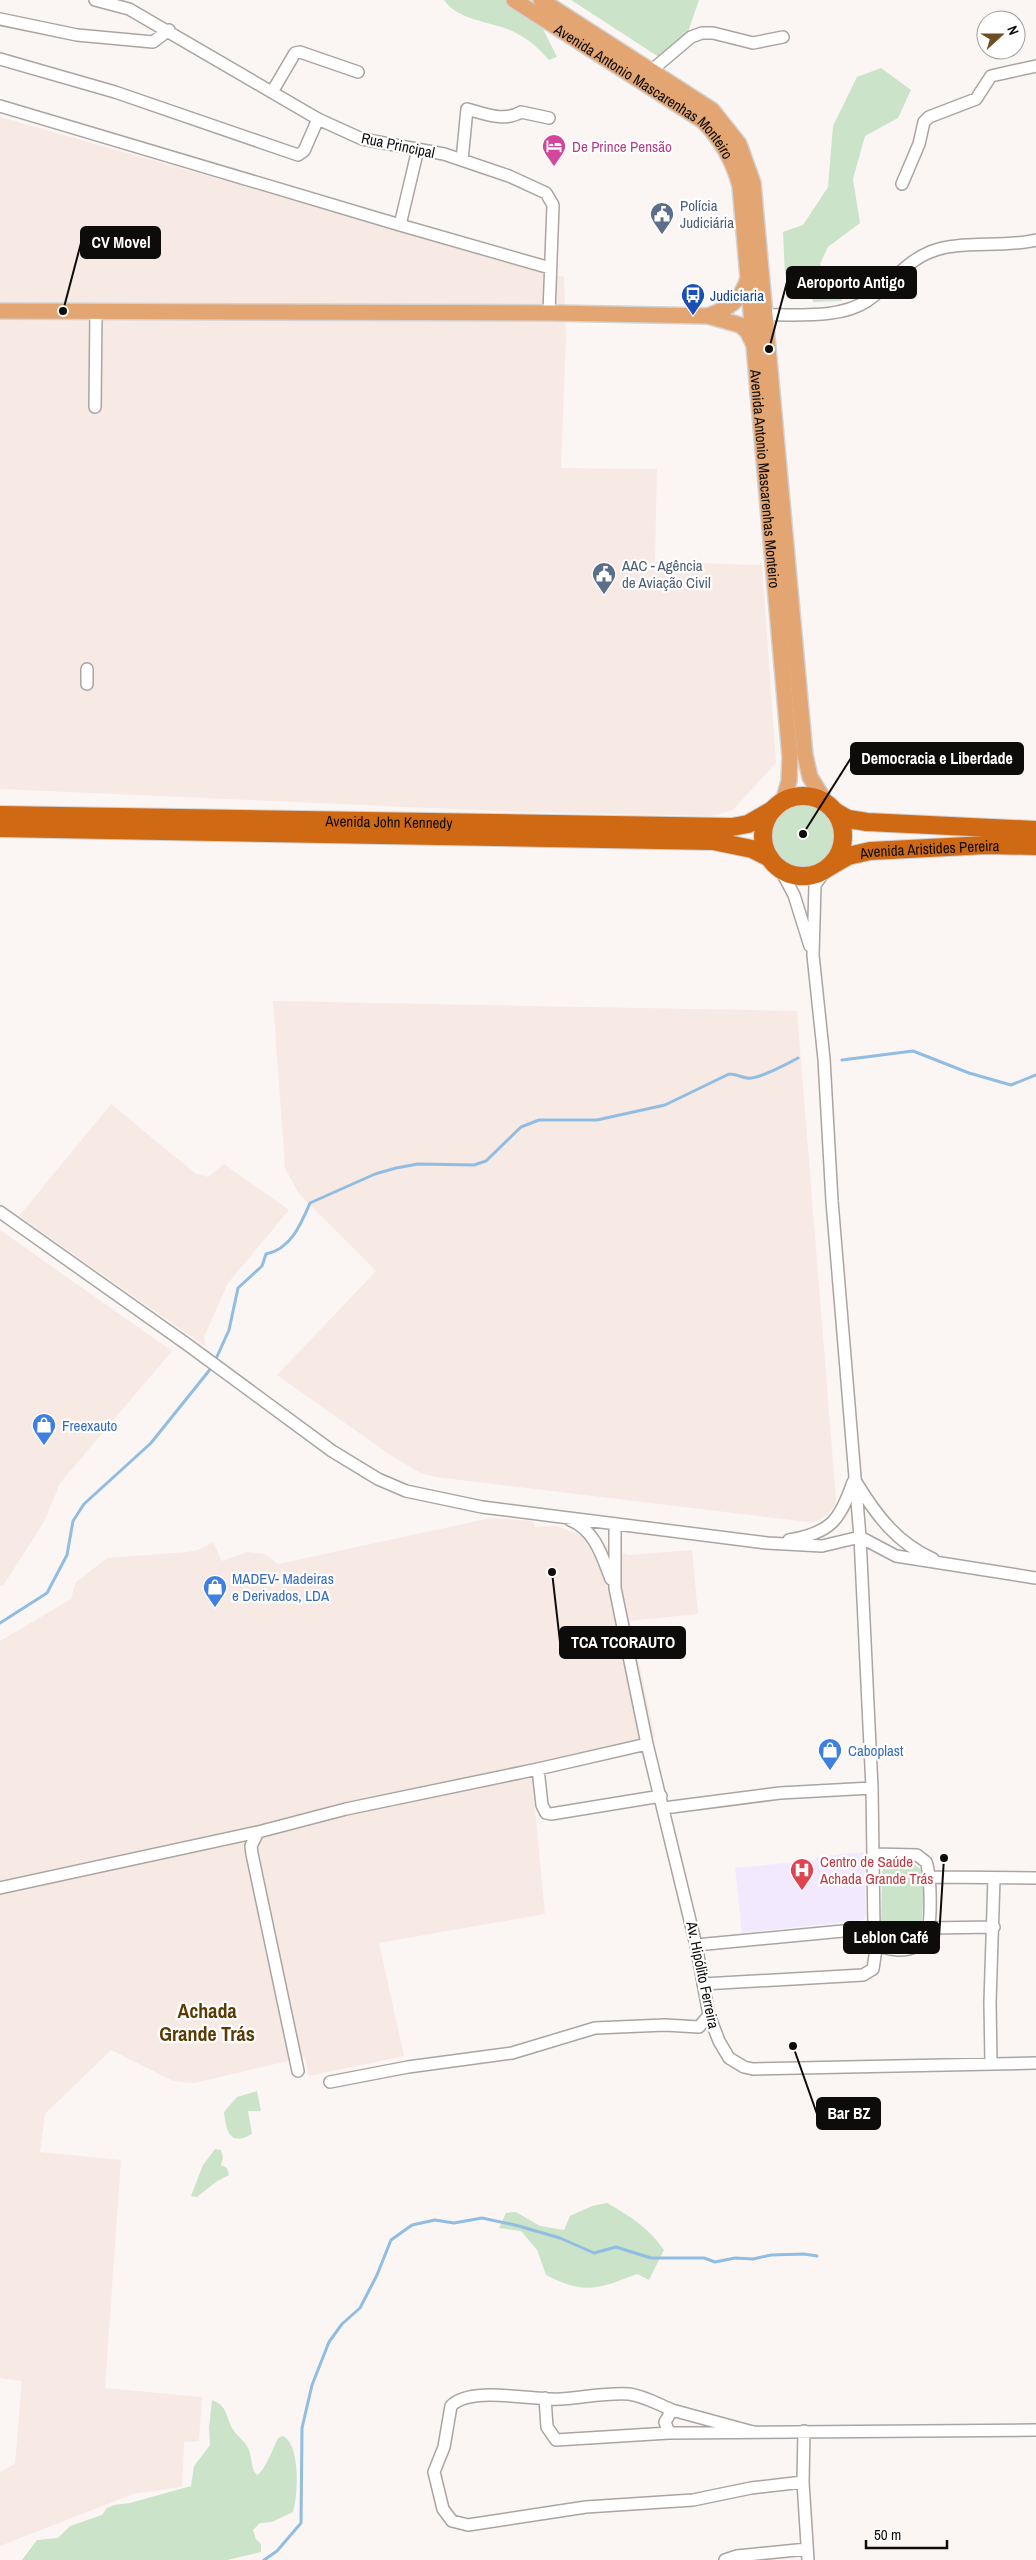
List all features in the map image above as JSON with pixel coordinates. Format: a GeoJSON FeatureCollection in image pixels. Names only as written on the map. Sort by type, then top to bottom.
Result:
{"type":"FeatureCollection","features":[{"type":"Feature","properties":{"kind":"highway"},"geometry":{"type":"LineString","coordinates":[[805,796],[830,807],[841,822],[842,841],[836,859],[827,868],[814,874],[801,876],[789,873],[775,862],[765,846],[764,833],[767,820],[778,806],[793,797],[805,796]]}},
{"type":"Feature","properties":{"kind":"highway","name":"Avenida John Kennedy"},"geometry":{"type":"LineString","coordinates":[[0,815],[732,827],[748,824],[778,806]]}},
{"type":"Feature","properties":{"kind":"highway","name":"Avenida Aristides Pereira"},"geometry":{"type":"LineString","coordinates":[[830,807],[848,819],[867,822],[1036,830]]}},
{"type":"Feature","properties":{"kind":"highway","name":"Avenida John Kennedy"},"geometry":{"type":"LineString","coordinates":[[0,828],[713,841],[752,849],[775,862]]}},
{"type":"Feature","properties":{"kind":"highway","name":"Avenida Aristides Pereira"},"geometry":{"type":"LineString","coordinates":[[827,868],[848,856],[870,851],[988,845],[1036,846]]}},
{"type":"Feature","properties":{"kind":"main road","name":"Avenida Antonio Mascarenhas Monteiro"},"geometry":{"type":"LineString","coordinates":[[514,0],[681,105],[712,130],[730,156],[740,186],[790,757],[789,781],[778,806]]}},
{"type":"Feature","properties":{"kind":"main road","name":"Avenida Antonio Mascarenhas Monteiro"},"geometry":{"type":"LineString","coordinates":[[541,0],[712,110],[731,132],[745,156],[753,183],[805,756],[810,777],[830,807]]}},
{"type":"Feature","properties":{"kind":"main road"},"geometry":{"type":"LineString","coordinates":[[708,316],[730,308],[736,302],[749,278]]}},
{"type":"Feature","properties":{"kind":"main road"},"geometry":{"type":"LineString","coordinates":[[0,311],[549,313],[708,316],[740,325],[747,331],[754,347]]}},
{"type":"Feature","properties":{"kind":"street","name":"Rua Principal"},"geometry":{"type":"LineString","coordinates":[[95,0],[129,9],[169,30],[318,119],[362,139],[418,149],[462,160],[509,176],[546,193],[553,205],[549,313]]}},
{"type":"Feature","properties":{"kind":"street"},"geometry":{"type":"LineString","coordinates":[[0,19],[77,35],[153,42],[169,30]]}},
{"type":"Feature","properties":{"kind":"street"},"geometry":{"type":"LineString","coordinates":[[652,70],[691,37],[702,34],[713,33],[752,43],[783,37]]}},
{"type":"Feature","properties":{"kind":"street"},"geometry":{"type":"LineString","coordinates":[[272,92],[295,53],[300,52],[358,72]]}},
{"type":"Feature","properties":{"kind":"street"},"geometry":{"type":"LineString","coordinates":[[0,59],[115,92],[298,155],[304,151],[318,119]]}},
{"type":"Feature","properties":{"kind":"street"},"geometry":{"type":"LineString","coordinates":[[902,184],[919,144],[924,122],[929,117],[976,99],[991,76],[1036,66]]}},
{"type":"Feature","properties":{"kind":"street"},"geometry":{"type":"LineString","coordinates":[[0,106],[550,268]]}},
{"type":"Feature","properties":{"kind":"street"},"geometry":{"type":"LineString","coordinates":[[462,160],[467,109],[504,118],[512,117],[521,112],[549,118]]}},
{"type":"Feature","properties":{"kind":"street"},"geometry":{"type":"LineString","coordinates":[[400,225],[418,149]]}},
{"type":"Feature","properties":{"kind":"street"},"geometry":{"type":"LineString","coordinates":[[766,315],[836,312],[849,309],[868,300],[918,258],[943,247],[1010,244],[1036,240]]}},
{"type":"Feature","properties":{"kind":"street"},"geometry":{"type":"LineString","coordinates":[[95,407],[96,311]]}},
{"type":"Feature","properties":{"kind":"street"},"geometry":{"type":"LineString","coordinates":[[87,669],[87,684]]}},
{"type":"Feature","properties":{"kind":"street"},"geometry":{"type":"LineString","coordinates":[[775,862],[794,895],[813,955]]}},
{"type":"Feature","properties":{"kind":"street"},"geometry":{"type":"LineString","coordinates":[[703,1984],[863,1975],[873,1968],[877,1942],[874,1928],[872,1788],[860,1537],[854,1478],[824,1059],[813,955],[816,885],[827,868]]}},
{"type":"Feature","properties":{"kind":"street"},"geometry":{"type":"LineString","coordinates":[[0,1212],[348,1461],[378,1479],[406,1491],[465,1504],[767,1543],[822,1546],[860,1537],[896,1556],[1036,1578]]}},
{"type":"Feature","properties":{"kind":"street"},"geometry":{"type":"LineString","coordinates":[[767,1543],[813,1534],[830,1526],[844,1509],[854,1478]]}},
{"type":"Feature","properties":{"kind":"street"},"geometry":{"type":"LineString","coordinates":[[854,1478],[890,1531],[917,1550],[948,1565]]}},
{"type":"Feature","properties":{"kind":"street"},"geometry":{"type":"LineString","coordinates":[[561,1517],[580,1526],[594,1540],[615,1588]]}},
{"type":"Feature","properties":{"kind":"street"},"geometry":{"type":"LineString","coordinates":[[615,1524],[615,1588]]}},
{"type":"Feature","properties":{"kind":"street","name":"Av. Hipólito Ferreira"},"geometry":{"type":"LineString","coordinates":[[615,1588],[647,1744],[696,1945],[709,2015],[719,2041],[729,2058],[744,2067],[753,2069],[1036,2063]]}},
{"type":"Feature","properties":{"kind":"street"},"geometry":{"type":"LineString","coordinates":[[0,1888],[258,1832],[346,1808],[538,1769],[647,1744]]}},
{"type":"Feature","properties":{"kind":"street"},"geometry":{"type":"LineString","coordinates":[[538,1769],[542,1805],[546,1813],[551,1814],[661,1796]]}},
{"type":"Feature","properties":{"kind":"street"},"geometry":{"type":"LineString","coordinates":[[664,1808],[780,1793],[872,1788]]}},
{"type":"Feature","properties":{"kind":"street"},"geometry":{"type":"LineString","coordinates":[[258,1832],[251,1846],[252,1854],[298,2071]]}},
{"type":"Feature","properties":{"kind":"street"},"geometry":{"type":"LineString","coordinates":[[874,1854],[916,1855],[926,1862],[930,1877],[926,1938],[911,1948],[885,1948],[877,1942]]}},
{"type":"Feature","properties":{"kind":"street"},"geometry":{"type":"LineString","coordinates":[[930,1877],[1036,1878]]}},
{"type":"Feature","properties":{"kind":"street"},"geometry":{"type":"LineString","coordinates":[[991,2064],[990,2002],[994,1926],[994,1878]]}},
{"type":"Feature","properties":{"kind":"street"},"geometry":{"type":"LineString","coordinates":[[928,1928],[994,1926]]}},
{"type":"Feature","properties":{"kind":"street"},"geometry":{"type":"LineString","coordinates":[[696,1945],[874,1928]]}},
{"type":"Feature","properties":{"kind":"street"},"geometry":{"type":"LineString","coordinates":[[330,2082],[408,2067],[512,2053],[595,2028],[665,2025],[698,2027],[709,2015]]}},
{"type":"Feature","properties":{"kind":"street"},"geometry":{"type":"LineString","coordinates":[[753,2432],[672,2410],[640,2397],[626,2394],[558,2400],[491,2396],[461,2400],[451,2406],[444,2447],[434,2472],[443,2509],[452,2521],[461,2524],[481,2524],[586,2506],[692,2500],[751,2488],[803,2482]]}},
{"type":"Feature","properties":{"kind":"street"},"geometry":{"type":"LineString","coordinates":[[545,2398],[547,2427],[556,2440],[669,2433],[1036,2430]]}},
{"type":"Feature","properties":{"kind":"street"},"geometry":{"type":"LineString","coordinates":[[669,2433],[665,2422],[672,2410]]}},
{"type":"Feature","properties":{"kind":"street"},"geometry":{"type":"LineString","coordinates":[[725,2560],[737,2556],[808,2555],[803,2482],[804,2431]]}},
{"type":"Feature","properties":{"kind":"shaded area"},"geometry":{"type":"Polygon","coordinates":[[[0,117],[564,277],[566,337],[561,468],[657,469],[655,562],[762,565],[776,763],[733,810],[711,816],[524,812],[0,789],[0,117]]]}},
{"type":"Feature","properties":{"kind":"shaded area"},"geometry":{"type":"Polygon","coordinates":[[[273,1001],[797,1011],[836,1499],[835,1505],[827,1515],[817,1521],[808,1522],[435,1477],[421,1473],[393,1457],[277,1375],[376,1271],[299,1194],[285,1168],[273,1001]]]}},
{"type":"Feature","properties":{"kind":"shaded area"},"geometry":{"type":"Polygon","coordinates":[[[111,1104],[195,1173],[208,1177],[224,1164],[289,1210],[228,1283],[204,1337],[206,1347],[19,1216],[111,1104]]]}},
{"type":"Feature","properties":{"kind":"shaded area"},"geometry":{"type":"Polygon","coordinates":[[[0,1230],[172,1351],[60,1483],[44,1522],[3,1586],[0,1585],[0,1230]]]}},
{"type":"Feature","properties":{"kind":"shaded area"},"geometry":{"type":"Polygon","coordinates":[[[491,1518],[533,1521],[535,1527],[558,1526],[628,1555],[692,1550],[698,1614],[630,1621],[655,1737],[538,1765],[544,1819],[533,1789],[545,1914],[379,1943],[404,2056],[309,2076],[305,2057],[194,2083],[173,2081],[111,2050],[45,2114],[40,2152],[121,2160],[105,2388],[202,2397],[199,2441],[184,2442],[182,2487],[133,2494],[0,2546],[0,2472],[15,2464],[22,2381],[0,2378],[0,1641],[71,1599],[76,1582],[107,1558],[187,1552],[198,1550],[213,1542],[222,1561],[247,1552],[265,1554],[278,1564],[491,1518]]]}},
{"type":"Feature","properties":{"kind":"shaded area","name":"Centro de Saúde Achada Grande Trás"},"geometry":{"type":"Polygon","coordinates":[[[864,1852],[866,1915],[864,1920],[742,1933],[735,1868],[816,1860],[816,1857],[864,1852]]]}},
{"type":"Feature","properties":{"kind":"green space"},"geometry":{"type":"Polygon","coordinates":[[[444,0],[506,0],[543,29],[557,57],[549,60],[534,45],[521,36],[507,29],[458,13],[444,0]]]}},
{"type":"Feature","properties":{"kind":"green space"},"geometry":{"type":"Polygon","coordinates":[[[571,0],[699,0],[681,52],[662,59],[571,0]]]}},
{"type":"Feature","properties":{"kind":"green space"},"geometry":{"type":"Polygon","coordinates":[[[881,68],[911,90],[898,118],[865,136],[853,179],[860,223],[828,247],[820,264],[842,301],[813,302],[811,292],[785,275],[783,232],[803,225],[828,187],[833,126],[857,77],[881,68]]]}},
{"type":"Feature","properties":{"kind":"green space"},"geometry":{"type":"Polygon","coordinates":[[[803,803],[821,809],[829,817],[835,835],[829,853],[821,861],[803,867],[785,861],[777,853],[771,835],[777,817],[785,809],[803,803]]]}},
{"type":"Feature","properties":{"kind":"green space"},"geometry":{"type":"Polygon","coordinates":[[[912,1863],[922,1870],[921,1927],[917,1939],[908,1943],[890,1944],[881,1932],[882,1871],[888,1864],[912,1863]]]}},
{"type":"Feature","properties":{"kind":"green space"},"geometry":{"type":"Polygon","coordinates":[[[257,2091],[261,2111],[248,2111],[252,2134],[245,2138],[234,2138],[228,2131],[224,2112],[237,2097],[257,2091]]]}},
{"type":"Feature","properties":{"kind":"green space"},"geometry":{"type":"Polygon","coordinates":[[[215,2149],[221,2150],[223,2157],[221,2165],[227,2168],[229,2175],[216,2182],[197,2197],[191,2196],[203,2165],[215,2149]]]}},
{"type":"Feature","properties":{"kind":"green space"},"geometry":{"type":"Polygon","coordinates":[[[607,2203],[638,2223],[652,2235],[664,2250],[649,2280],[637,2274],[592,2288],[571,2285],[546,2275],[537,2250],[521,2231],[499,2228],[506,2213],[516,2212],[540,2226],[564,2230],[570,2216],[592,2206],[607,2203]]]}},
{"type":"Feature","properties":{"kind":"green space"},"geometry":{"type":"Polygon","coordinates":[[[212,2400],[224,2409],[234,2431],[248,2447],[257,2475],[266,2464],[278,2438],[283,2436],[289,2441],[293,2450],[297,2483],[293,2512],[272,2522],[260,2523],[253,2530],[256,2539],[261,2544],[261,2552],[227,2560],[22,2560],[37,2540],[58,2538],[70,2526],[102,2515],[107,2508],[191,2486],[194,2466],[210,2445],[209,2428],[212,2400]]]}},
{"type":"Feature","properties":{"kind":"waterway"},"geometry":{"type":"LineString","coordinates":[[842,1060],[913,1051],[969,1073],[1011,1085],[1036,1075]]}},
{"type":"Feature","properties":{"kind":"waterway"},"geometry":{"type":"LineString","coordinates":[[215,1361],[229,1330],[238,1288],[262,1266],[266,1254],[275,1251],[289,1241],[299,1227],[310,1203],[375,1174],[396,1168],[418,1164],[474,1165],[486,1161],[521,1127],[539,1120],[597,1120],[665,1105],[729,1074],[752,1078],[773,1071],[798,1058]]}},
{"type":"Feature","properties":{"kind":"waterway"},"geometry":{"type":"LineString","coordinates":[[0,1623],[47,1593],[67,1555],[73,1521],[84,1504],[151,1443],[212,1367]]}},
{"type":"Feature","properties":{"kind":"waterway"},"geometry":{"type":"LineString","coordinates":[[264,2560],[277,2551],[301,2523],[302,2428],[312,2385],[329,2342],[342,2324],[360,2308],[377,2275],[391,2240],[412,2225],[435,2220],[454,2223],[482,2218],[560,2238],[594,2253],[616,2247],[651,2258],[704,2258],[715,2262],[735,2258],[753,2259],[771,2255],[804,2254],[817,2256]]}},
{"type":"Feature","properties":{"kind":"place","name":"De Prince Pensão"},"geometry":{"type":"Point","coordinates":[554,167]}},
{"type":"Feature","properties":{"kind":"place","name":"Polícia Judiciária"},"geometry":{"type":"Point","coordinates":[662,235]}},
{"type":"Feature","properties":{"kind":"place","name":"CV Movel"},"geometry":{"type":"Point","coordinates":[63,311]}},
{"type":"Feature","properties":{"kind":"place","name":"Judiciaria"},"geometry":{"type":"Point","coordinates":[693,316]}},
{"type":"Feature","properties":{"kind":"place","name":"Aeroporto Antigo"},"geometry":{"type":"Point","coordinates":[769,349]}},
{"type":"Feature","properties":{"kind":"place","name":"AAC - Agência de Aviação Civil"},"geometry":{"type":"Point","coordinates":[604,595]}},
{"type":"Feature","properties":{"kind":"place","name":"Democracia e Liberdade"},"geometry":{"type":"Point","coordinates":[803,834]}},
{"type":"Feature","properties":{"kind":"place","name":"Freexauto"},"geometry":{"type":"Point","coordinates":[44,1446]}},
{"type":"Feature","properties":{"kind":"place","name":"TCA TCORAUTO"},"geometry":{"type":"Point","coordinates":[552,1572]}},
{"type":"Feature","properties":{"kind":"place","name":"MADEV- Madeiras e Derivados, LDA"},"geometry":{"type":"Point","coordinates":[215,1608]}},
{"type":"Feature","properties":{"kind":"place","name":"Caboplast"},"geometry":{"type":"Point","coordinates":[830,1771]}},
{"type":"Feature","properties":{"kind":"place","name":"Leblon Café"},"geometry":{"type":"Point","coordinates":[944,1858]}},
{"type":"Feature","properties":{"kind":"place","name":"Centro de Saúde Achada Grande Trás"},"geometry":{"type":"Point","coordinates":[802,1891]}},
{"type":"Feature","properties":{"kind":"place","name":"Bar BZ"},"geometry":{"type":"Point","coordinates":[793,2046]}},
{"type":"Feature","properties":{"kind":"district","name":"Achada Grande Trás"},"geometry":{"type":"Point","coordinates":[207,2022]}}]}
